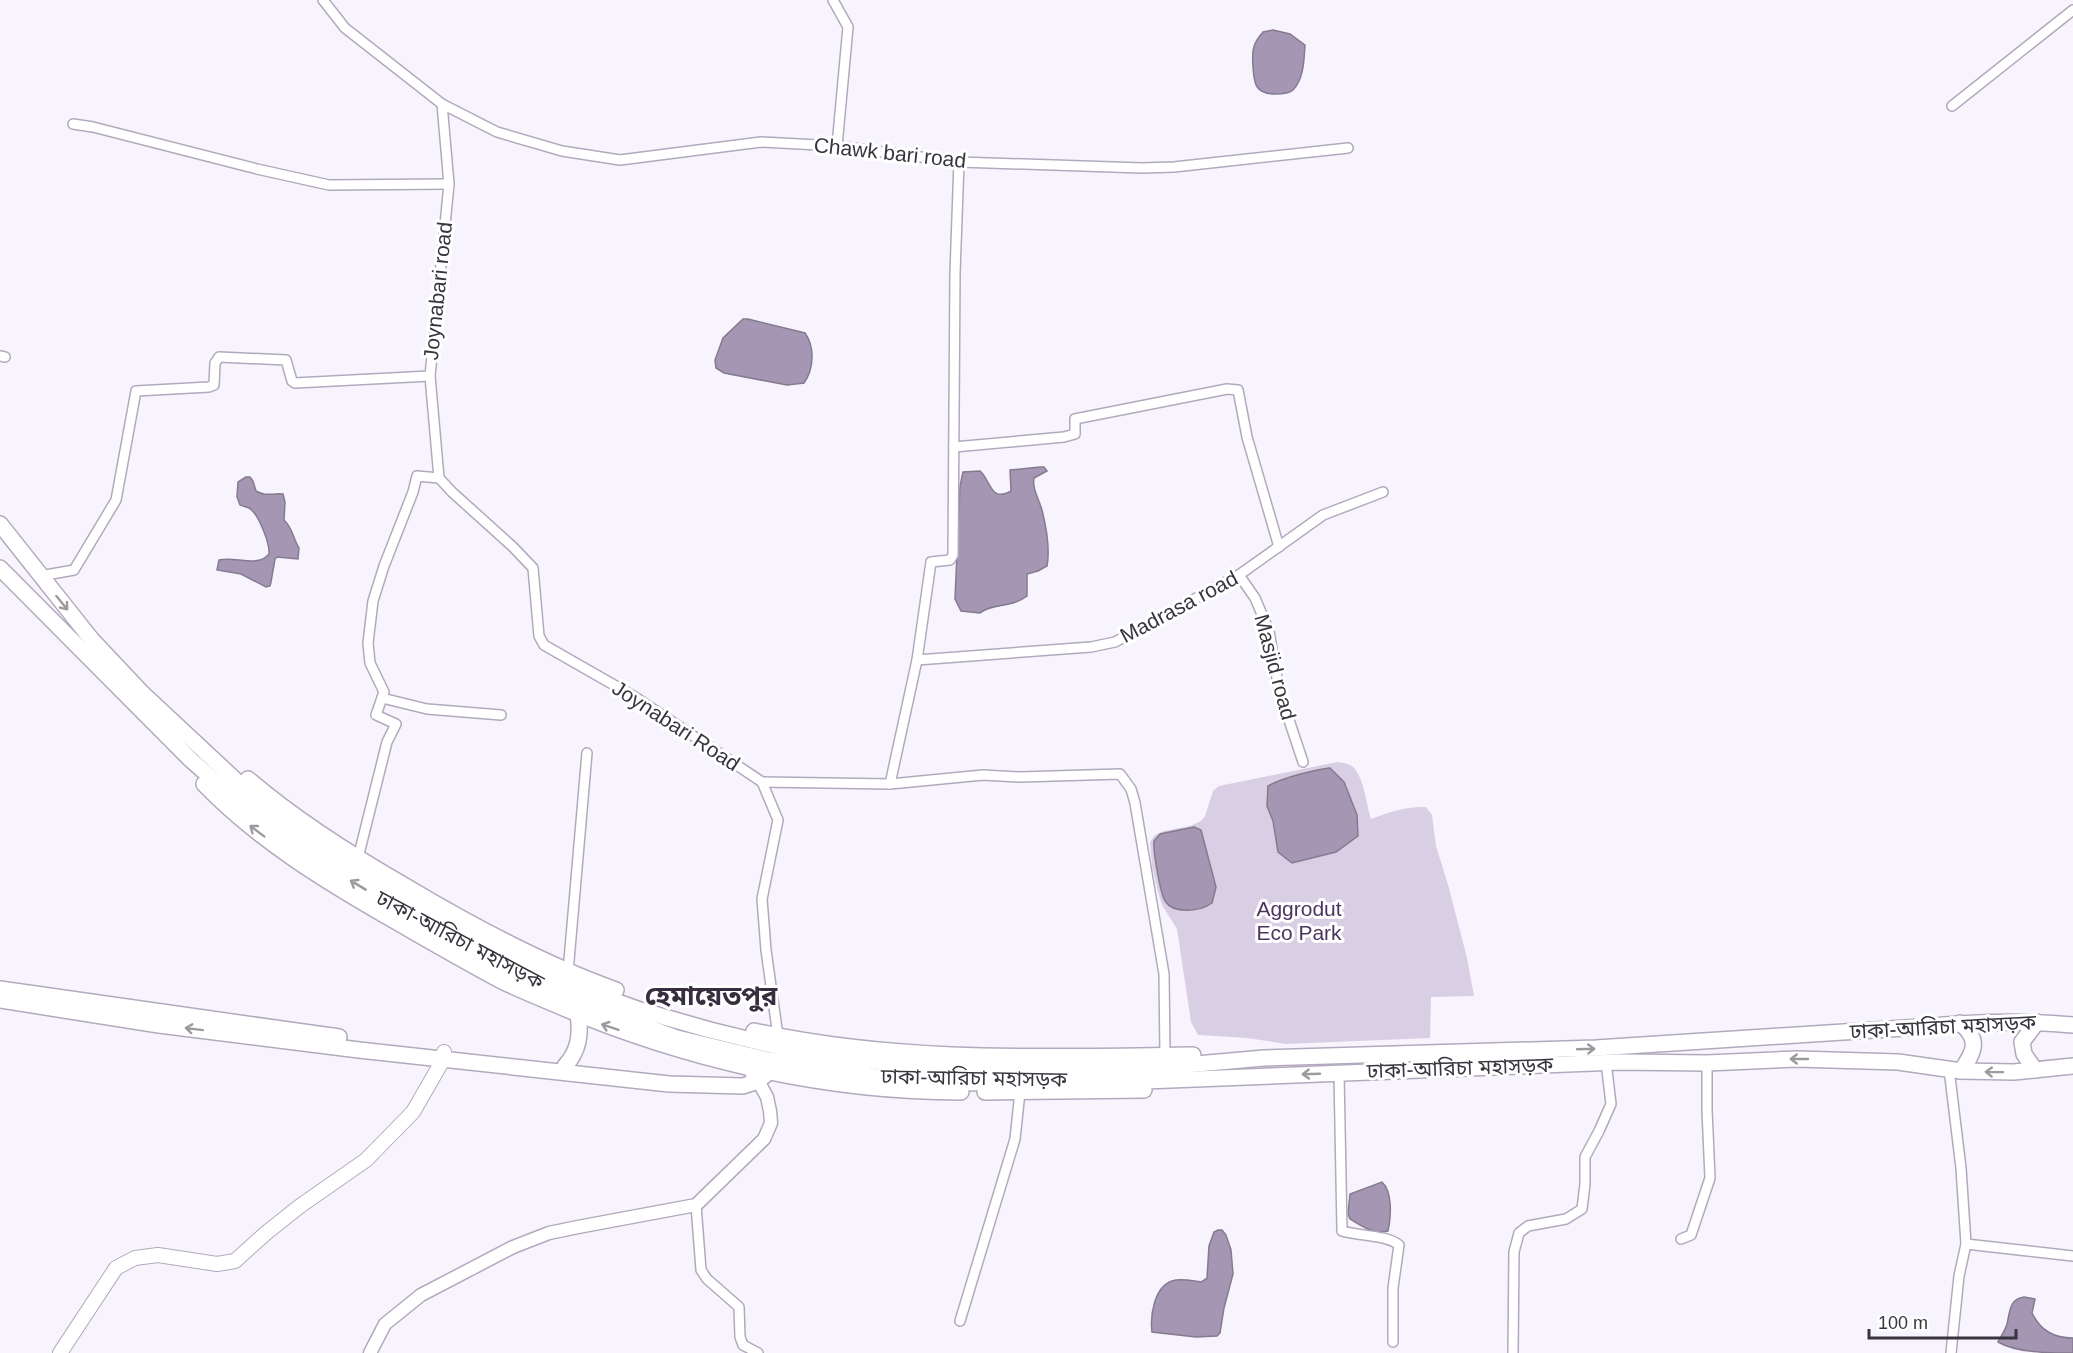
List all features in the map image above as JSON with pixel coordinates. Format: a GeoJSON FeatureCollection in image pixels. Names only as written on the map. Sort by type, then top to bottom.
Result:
{"type":"FeatureCollection","features":[{"type":"Feature","properties":{"kind":"main road"},"geometry":{"type":"LineString","coordinates":[[0,524],[92,640],[197,755],[204,784],[232,812],[340,890],[503,982],[578,1014],[679,1050],[759,1074],[928,1092],[1117,1091],[1236,1086],[1268,1075]]}},
{"type":"Feature","properties":{"kind":"main road","name":"ঢাকা-আরিচা মহাসড়ক"},"geometry":{"type":"LineString","coordinates":[[3,575],[197,755],[326,850],[415,905],[501,954],[579,988],[640,1010],[779,1047],[838,1058],[902,1064],[1073,1069],[1174,1065],[1264,1058],[1596,1048],[1960,1023],[2037,1022],[2073,1025]]}},
{"type":"Feature","properties":{"kind":"main road"},"geometry":{"type":"LineString","coordinates":[[197,755],[229,763],[303,822],[358,858],[483,931],[568,972],[659,1006],[818,1044],[913,1054],[980,1057],[1218,1054],[1264,1058]]}},
{"type":"Feature","properties":{"kind":"main road","name":"ঢাকা-আরিচা মহাসড়ক"},"geometry":{"type":"LineString","coordinates":[[197,755],[225,790],[293,844],[478,955],[584,1004],[677,1038],[768,1060],[883,1078],[971,1083],[1027,1080],[1145,1081],[1605,1062],[1707,1063],[1797,1059],[1898,1062],[1955,1070],[2014,1072],[2073,1066]]}},
{"type":"Feature","properties":{"kind":"main road"},"geometry":{"type":"LineString","coordinates":[[0,988],[443,1056],[669,1076],[742,1078],[759,1074]]}},
{"type":"Feature","properties":{"kind":"main road"},"geometry":{"type":"LineString","coordinates":[[0,1000],[159,1025],[443,1056],[669,1084],[742,1086],[759,1074]]}},
{"type":"Feature","properties":{"kind":"main road"},"geometry":{"type":"LineString","coordinates":[[565,1066],[574,1056],[578,1042],[580,1028],[578,1014]]}},
{"type":"Feature","properties":{"kind":"main road"},"geometry":{"type":"LineString","coordinates":[[2035,1070],[2024,1054],[2022,1042],[2037,1022]]}},
{"type":"Feature","properties":{"kind":"main road"},"geometry":{"type":"LineString","coordinates":[[1955,1070],[1972,1055],[1971,1032],[1960,1023]]}},
{"type":"Feature","properties":{"kind":"main road"},"geometry":{"type":"LineString","coordinates":[[60,1353],[116,1268],[135,1258],[158,1255],[217,1263],[235,1261],[300,1206],[366,1160],[413,1112],[443,1056]]}},
{"type":"Feature","properties":{"kind":"street","name":"Chawk bari road"},"geometry":{"type":"LineString","coordinates":[[323,0],[345,28],[442,104],[497,132],[562,151],[620,160],[761,142],[837,146],[959,162],[1142,168],[1174,167],[1348,148]]}},
{"type":"Feature","properties":{"kind":"street"},"geometry":{"type":"LineString","coordinates":[[833,0],[848,27],[837,146]]}},
{"type":"Feature","properties":{"kind":"street"},"geometry":{"type":"LineString","coordinates":[[1952,106],[2073,10]]}},
{"type":"Feature","properties":{"kind":"street","name":"Joynabari road"},"geometry":{"type":"LineString","coordinates":[[439,478],[430,376],[449,184],[442,104]]}},
{"type":"Feature","properties":{"kind":"street"},"geometry":{"type":"LineString","coordinates":[[73,124],[329,185],[449,184]]}},
{"type":"Feature","properties":{"kind":"street"},"geometry":{"type":"LineString","coordinates":[[890,784],[917,660],[931,562],[950,560],[953,555],[955,273],[959,162]]}},
{"type":"Feature","properties":{"kind":"street"},"geometry":{"type":"LineString","coordinates":[[39,576],[74,570],[116,500],[136,391],[214,385],[215,363],[219,357],[286,360],[292,381],[295,383],[430,376]]}},
{"type":"Feature","properties":{"kind":"street"},"geometry":{"type":"LineString","coordinates":[[954,447],[1064,437],[1075,434],[1075,419],[1227,389],[1238,390],[1247,437],[1279,547]]}},
{"type":"Feature","properties":{"kind":"street"},"geometry":{"type":"LineString","coordinates":[[358,858],[387,742],[396,724],[376,716],[383,695],[370,663],[368,643],[373,601],[417,476],[439,478]]}},
{"type":"Feature","properties":{"kind":"street","name":"Joynabari Road"},"geometry":{"type":"LineString","coordinates":[[439,478],[513,547],[532,568],[539,636],[544,645],[635,697],[762,782],[778,820],[762,898],[766,950],[778,1036]]}},
{"type":"Feature","properties":{"kind":"street","name":"Madrasa road"},"geometry":{"type":"LineString","coordinates":[[917,660],[1091,647],[1115,642],[1239,575],[1323,515],[1383,492]]}},
{"type":"Feature","properties":{"kind":"street","name":"Masjid road"},"geometry":{"type":"LineString","coordinates":[[1239,575],[1255,598],[1269,631],[1279,690],[1303,762]]}},
{"type":"Feature","properties":{"kind":"street"},"geometry":{"type":"LineString","coordinates":[[383,695],[427,709],[501,715]]}},
{"type":"Feature","properties":{"kind":"street"},"geometry":{"type":"LineString","coordinates":[[568,972],[587,753]]}},
{"type":"Feature","properties":{"kind":"street"},"geometry":{"type":"LineString","coordinates":[[762,782],[890,784],[983,775],[1020,777],[1115,773],[1123,776],[1131,789],[1135,803],[1159,939],[1164,974],[1165,1055]]}},
{"type":"Feature","properties":{"kind":"street"},"geometry":{"type":"LineString","coordinates":[[1513,1353],[1514,1252],[1519,1233],[1528,1226],[1566,1219],[1582,1209],[1585,1157],[1611,1104],[1605,1062]]}},
{"type":"Feature","properties":{"kind":"street"},"geometry":{"type":"LineString","coordinates":[[1682,1239],[1691,1235],[1710,1178],[1707,1063]]}},
{"type":"Feature","properties":{"kind":"street"},"geometry":{"type":"LineString","coordinates":[[1951,1353],[1959,1276],[1965,1244],[1955,1070]]}},
{"type":"Feature","properties":{"kind":"street"},"geometry":{"type":"LineString","coordinates":[[1339,1073],[1342,1230],[1358,1236],[1392,1239],[1399,1245],[1393,1288],[1393,1342]]}},
{"type":"Feature","properties":{"kind":"street"},"geometry":{"type":"LineString","coordinates":[[370,1353],[385,1324],[421,1295],[513,1247],[549,1233],[696,1205],[764,1139],[771,1123],[767,1097],[759,1074]]}},
{"type":"Feature","properties":{"kind":"street"},"geometry":{"type":"LineString","coordinates":[[960,1320],[1015,1139],[1020,1092]]}},
{"type":"Feature","properties":{"kind":"street"},"geometry":{"type":"LineString","coordinates":[[696,1205],[701,1270],[707,1279],[738,1307],[740,1337],[743,1345],[758,1353]]}},
{"type":"Feature","properties":{"kind":"street"},"geometry":{"type":"LineString","coordinates":[[1965,1244],[2073,1256]]}},
{"type":"Feature","properties":{"kind":"green space","name":"Aggrodut Eco Park"},"geometry":{"type":"Polygon","coordinates":[[[1337,762],[1351,766],[1358,774],[1371,819],[1412,807],[1426,807],[1432,815],[1436,846],[1467,958],[1474,996],[1431,997],[1430,1038],[1286,1044],[1247,1038],[1198,1035],[1191,1022],[1177,929],[1162,905],[1152,866],[1150,842],[1155,835],[1164,831],[1190,826],[1201,821],[1205,816],[1213,791],[1219,786],[1337,762]]]}},
{"type":"Feature","properties":{"kind":"shaded area"},"geometry":{"type":"Polygon","coordinates":[[[1273,30],[1290,34],[1305,45],[1303,69],[1299,80],[1293,90],[1287,93],[1263,92],[1257,86],[1254,78],[1255,44],[1263,32],[1273,30]]]}},
{"type":"Feature","properties":{"kind":"shaded area"},"geometry":{"type":"Polygon","coordinates":[[[743,319],[805,333],[812,351],[812,358],[810,371],[804,383],[787,385],[724,373],[716,368],[715,360],[723,338],[743,319]]]}},
{"type":"Feature","properties":{"kind":"shaded area"},"geometry":{"type":"Polygon","coordinates":[[[1044,467],[1047,471],[1034,478],[1034,482],[1046,531],[1047,566],[1027,574],[1027,596],[1021,600],[980,613],[961,611],[955,599],[960,486],[963,472],[980,471],[995,492],[1004,494],[1011,491],[1010,470],[1044,467]]]}},
{"type":"Feature","properties":{"kind":"shaded area"},"geometry":{"type":"Polygon","coordinates":[[[250,477],[256,491],[260,493],[283,494],[284,520],[299,548],[298,559],[277,557],[275,559],[270,586],[266,587],[241,574],[217,570],[219,560],[253,561],[269,554],[268,543],[260,522],[249,508],[240,505],[237,497],[238,482],[250,477]]]}},
{"type":"Feature","properties":{"kind":"shaded area"},"geometry":{"type":"Polygon","coordinates":[[[1330,768],[1344,782],[1357,815],[1358,836],[1336,852],[1292,863],[1278,852],[1273,821],[1267,806],[1268,786],[1298,775],[1330,768]]]}},
{"type":"Feature","properties":{"kind":"shaded area"},"geometry":{"type":"Polygon","coordinates":[[[1194,827],[1201,830],[1216,887],[1212,903],[1195,910],[1181,910],[1169,905],[1163,896],[1157,871],[1154,841],[1160,834],[1194,827]]]}},
{"type":"Feature","properties":{"kind":"shaded area"},"geometry":{"type":"Polygon","coordinates":[[[1382,1182],[1390,1198],[1390,1219],[1388,1231],[1378,1232],[1350,1219],[1348,1214],[1350,1194],[1382,1182]]]}},
{"type":"Feature","properties":{"kind":"shaded area"},"geometry":{"type":"Polygon","coordinates":[[[1222,1230],[1226,1235],[1231,1250],[1233,1274],[1220,1333],[1217,1336],[1196,1337],[1152,1332],[1154,1303],[1166,1284],[1179,1280],[1201,1282],[1207,1278],[1209,1246],[1214,1232],[1222,1230]]]}},
{"type":"Feature","properties":{"kind":"shaded area"},"geometry":{"type":"Polygon","coordinates":[[[2024,1297],[2035,1299],[2032,1313],[2044,1329],[2060,1337],[2073,1338],[2073,1353],[2024,1350],[1998,1342],[2006,1327],[2013,1303],[2024,1297]]]}},
{"type":"Feature","properties":{"kind":"district","name":"হেমায়েতপুর"},"geometry":{"type":"Point","coordinates":[711,996]}}]}
